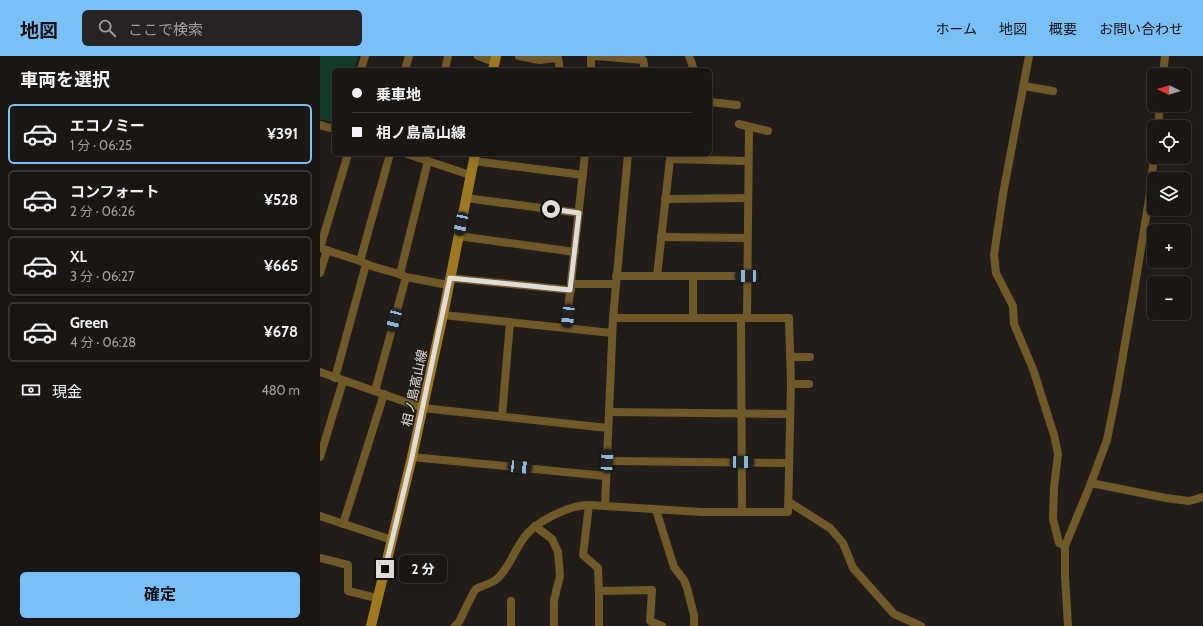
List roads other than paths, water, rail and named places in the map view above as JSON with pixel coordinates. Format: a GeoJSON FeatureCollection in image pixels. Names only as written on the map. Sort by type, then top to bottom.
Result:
{"type":"FeatureCollection","features":[{"type":"Feature","properties":{"kind":"main road","name":"相ノ島高山線"},"geometry":{"type":"LineString","coordinates":[[371,626],[423,408],[474,158]]}},
{"type":"Feature","properties":{"kind":"street"},"geometry":{"type":"LineString","coordinates":[[362,68],[365,56]]}},
{"type":"Feature","properties":{"kind":"street"},"geometry":{"type":"LineString","coordinates":[[405,68],[409,56]]}},
{"type":"Feature","properties":{"kind":"street"},"geometry":{"type":"LineString","coordinates":[[445,68],[448,56]]}},
{"type":"Feature","properties":{"kind":"street"},"geometry":{"type":"LineString","coordinates":[[478,56],[494,63]]}},
{"type":"Feature","properties":{"kind":"street"},"geometry":{"type":"LineString","coordinates":[[519,56],[539,60],[558,57],[560,68]]}},
{"type":"Feature","properties":{"kind":"street"},"geometry":{"type":"LineString","coordinates":[[591,56],[591,68]]}},
{"type":"Feature","properties":{"kind":"street"},"geometry":{"type":"LineString","coordinates":[[595,56],[643,60],[645,68]]}},
{"type":"Feature","properties":{"kind":"street"},"geometry":{"type":"LineString","coordinates":[[689,56],[693,68]]}},
{"type":"Feature","properties":{"kind":"street"},"geometry":{"type":"LineString","coordinates":[[1029,56],[1003,194],[994,256],[996,273],[1013,306],[1014,324],[1033,369],[1054,435],[1058,454],[1054,488],[1053,519],[1059,543],[1065,546]]}},
{"type":"Feature","properties":{"kind":"street"},"geometry":{"type":"LineString","coordinates":[[1164,68],[1165,56]]}},
{"type":"Feature","properties":{"kind":"street"},"geometry":{"type":"LineString","coordinates":[[1024,86],[1053,91]]}},
{"type":"Feature","properties":{"kind":"street"},"geometry":{"type":"LineString","coordinates":[[712,102],[737,105]]}},
{"type":"Feature","properties":{"kind":"street"},"geometry":{"type":"LineString","coordinates":[[739,124],[768,131]]}},
{"type":"Feature","properties":{"kind":"street"},"geometry":{"type":"LineString","coordinates":[[320,125],[332,128]]}},
{"type":"Feature","properties":{"kind":"street"},"geometry":{"type":"LineString","coordinates":[[742,512],[742,413],[744,318],[747,276],[748,127]]}},
{"type":"Feature","properties":{"kind":"street"},"geometry":{"type":"LineString","coordinates":[[320,273],[322,248],[347,156]]}},
{"type":"Feature","properties":{"kind":"street"},"geometry":{"type":"LineString","coordinates":[[320,457],[339,379],[363,262],[390,156]]}},
{"type":"Feature","properties":{"kind":"street"},"geometry":{"type":"LineString","coordinates":[[566,328],[585,156]]}},
{"type":"Feature","properties":{"kind":"street"},"geometry":{"type":"LineString","coordinates":[[605,506],[612,333],[628,156]]}},
{"type":"Feature","properties":{"kind":"street"},"geometry":{"type":"LineString","coordinates":[[657,276],[670,157],[747,160]]}},
{"type":"Feature","properties":{"kind":"street"},"geometry":{"type":"LineString","coordinates":[[375,391],[403,276],[425,158],[470,175]]}},
{"type":"Feature","properties":{"kind":"street"},"geometry":{"type":"LineString","coordinates":[[474,158],[583,175]]}},
{"type":"Feature","properties":{"kind":"street"},"geometry":{"type":"LineString","coordinates":[[1068,626],[1065,546],[1107,440],[1148,207],[1153,164]]}},
{"type":"Feature","properties":{"kind":"street"},"geometry":{"type":"LineString","coordinates":[[466,198],[579,213]]}},
{"type":"Feature","properties":{"kind":"street"},"geometry":{"type":"LineString","coordinates":[[666,199],[747,198]]}},
{"type":"Feature","properties":{"kind":"street"},"geometry":{"type":"LineString","coordinates":[[458,236],[575,252]]}},
{"type":"Feature","properties":{"kind":"street"},"geometry":{"type":"LineString","coordinates":[[661,237],[747,238]]}},
{"type":"Feature","properties":{"kind":"street"},"geometry":{"type":"LineString","coordinates":[[322,248],[403,276],[449,282],[571,287],[616,280],[657,276],[747,276]]}},
{"type":"Feature","properties":{"kind":"street"},"geometry":{"type":"LineString","coordinates":[[693,276],[693,318]]}},
{"type":"Feature","properties":{"kind":"street"},"geometry":{"type":"LineString","coordinates":[[443,315],[612,333]]}},
{"type":"Feature","properties":{"kind":"street"},"geometry":{"type":"LineString","coordinates":[[456,626],[476,589],[497,580],[507,568],[523,538],[535,526],[568,509],[590,504],[656,510],[788,512],[791,384],[789,318],[613,318]]}},
{"type":"Feature","properties":{"kind":"street"},"geometry":{"type":"LineString","coordinates":[[502,416],[510,322]]}},
{"type":"Feature","properties":{"kind":"street"},"geometry":{"type":"LineString","coordinates":[[790,357],[810,357]]}},
{"type":"Feature","properties":{"kind":"street"},"geometry":{"type":"LineString","coordinates":[[320,372],[423,408],[608,428]]}},
{"type":"Feature","properties":{"kind":"street"},"geometry":{"type":"LineString","coordinates":[[791,384],[809,384]]}},
{"type":"Feature","properties":{"kind":"street"},"geometry":{"type":"LineString","coordinates":[[343,524],[384,394]]}},
{"type":"Feature","properties":{"kind":"street"},"geometry":{"type":"LineString","coordinates":[[609,412],[790,414]]}},
{"type":"Feature","properties":{"kind":"street"},"geometry":{"type":"LineString","coordinates":[[412,457],[606,476]]}},
{"type":"Feature","properties":{"kind":"street"},"geometry":{"type":"LineString","coordinates":[[607,461],[789,463]]}},
{"type":"Feature","properties":{"kind":"street"},"geometry":{"type":"LineString","coordinates":[[1091,483],[1166,498],[1189,501],[1203,497]]}},
{"type":"Feature","properties":{"kind":"street"},"geometry":{"type":"LineString","coordinates":[[789,502],[830,528],[843,543],[853,568],[894,614],[921,626]]}},
{"type":"Feature","properties":{"kind":"street"},"geometry":{"type":"LineString","coordinates":[[590,504],[583,555],[598,568],[599,626]]}},
{"type":"Feature","properties":{"kind":"street"},"geometry":{"type":"LineString","coordinates":[[656,510],[674,567],[684,580],[687,588],[694,615],[694,626]]}},
{"type":"Feature","properties":{"kind":"street"},"geometry":{"type":"LineString","coordinates":[[320,516],[392,540]]}},
{"type":"Feature","properties":{"kind":"street"},"geometry":{"type":"LineString","coordinates":[[535,526],[552,539],[558,552],[560,576],[554,600],[554,626]]}},
{"type":"Feature","properties":{"kind":"street"},"geometry":{"type":"LineString","coordinates":[[320,558],[348,565],[348,591],[377,598]]}},
{"type":"Feature","properties":{"kind":"street"},"geometry":{"type":"LineString","coordinates":[[599,591],[652,590],[650,621],[662,626]]}},
{"type":"Feature","properties":{"kind":"street"},"geometry":{"type":"LineString","coordinates":[[511,601],[511,626]]}}]}
